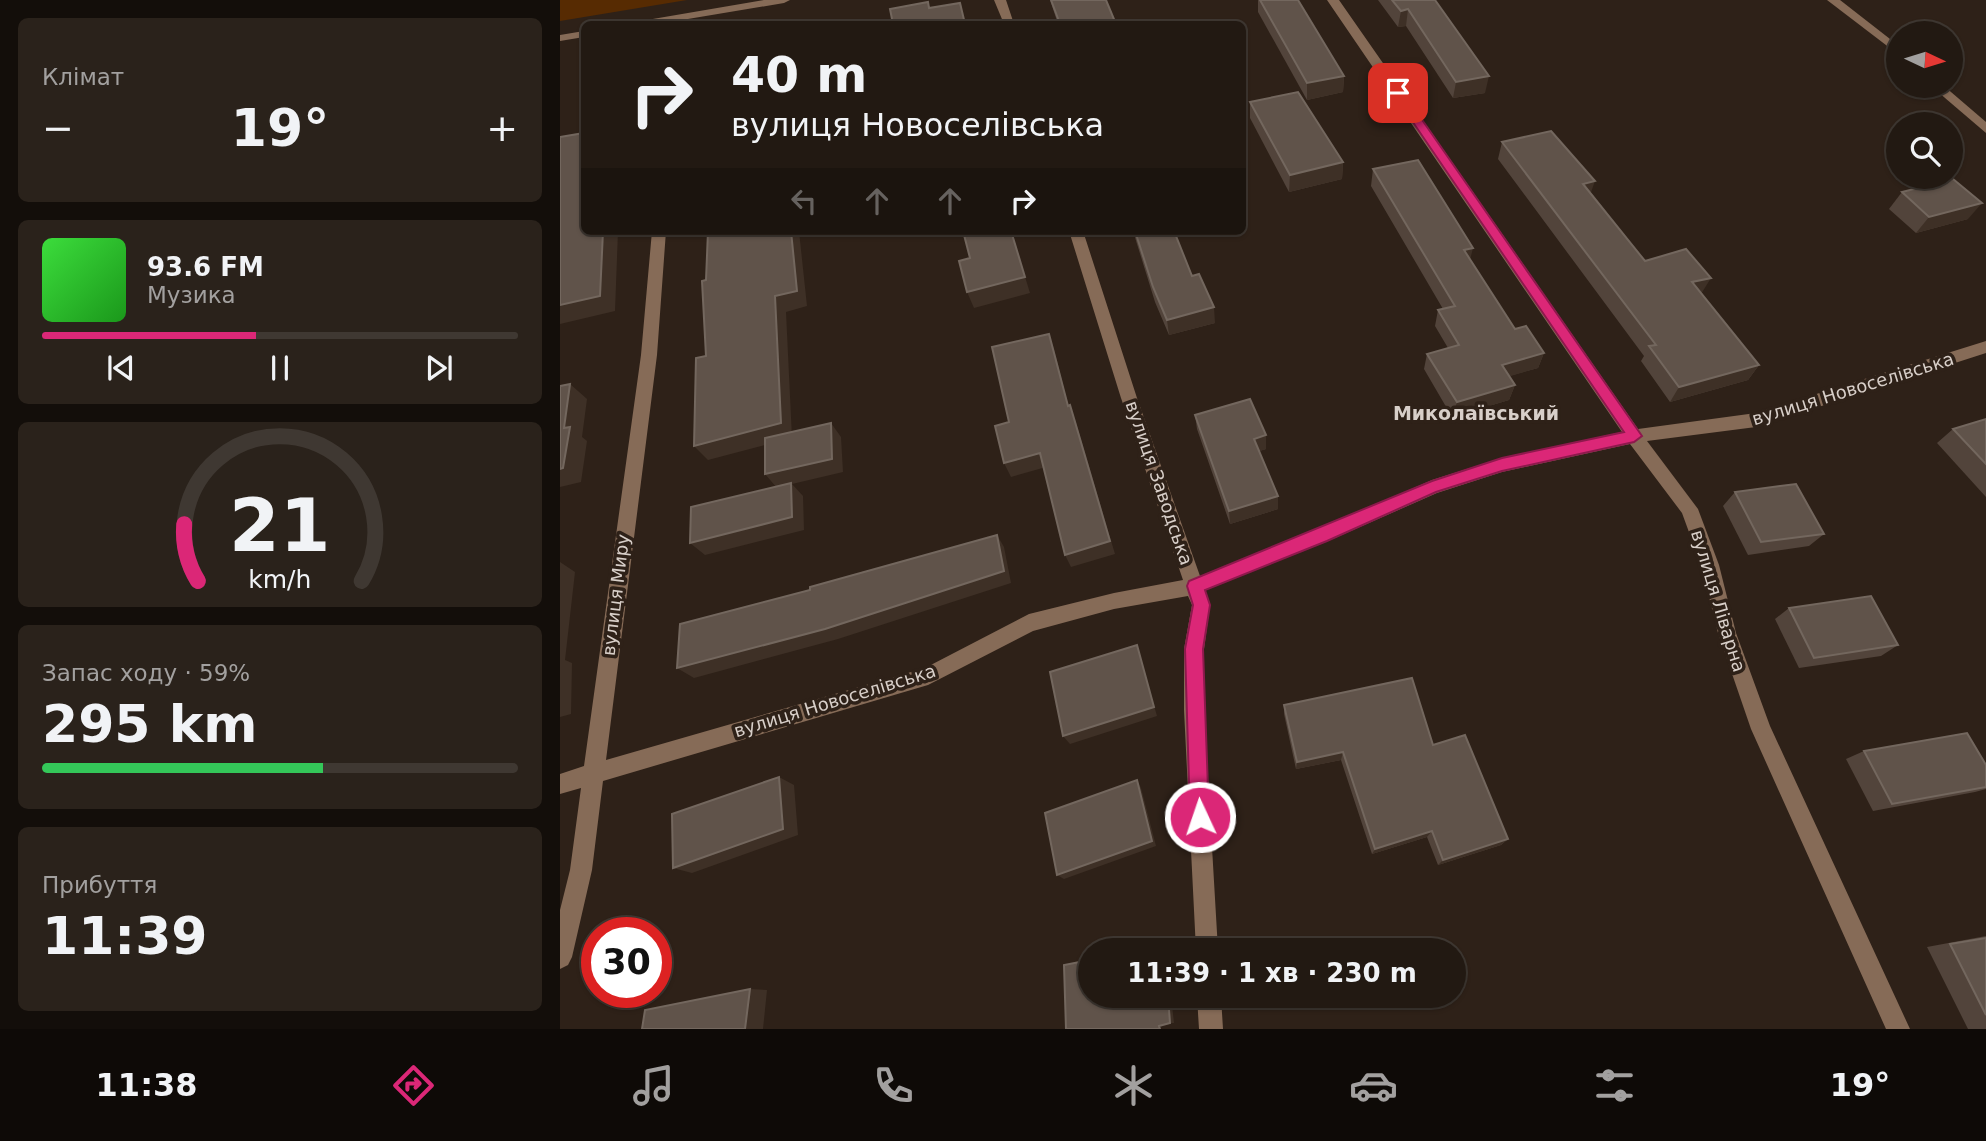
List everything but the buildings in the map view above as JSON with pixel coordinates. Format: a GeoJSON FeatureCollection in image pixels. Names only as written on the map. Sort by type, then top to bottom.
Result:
{"type":"FeatureCollection","features":[{"type":"Feature","properties":{"kind":"street"},"geometry":{"type":"LineString","coordinates":[[679,21],[784,0]]}},
{"type":"Feature","properties":{"kind":"street"},"geometry":{"type":"LineString","coordinates":[[1000,0],[1008,21]]}},
{"type":"Feature","properties":{"kind":"street","name":"вулиця Ліварна"},"geometry":{"type":"LineString","coordinates":[[1333,0],[1634,436],[1689,509],[1710,565],[1727,633],[1760,729],[1898,1029]]}},
{"type":"Feature","properties":{"kind":"street"},"geometry":{"type":"LineString","coordinates":[[1833,0],[1886,42]]}},
{"type":"Feature","properties":{"kind":"street"},"geometry":{"type":"LineString","coordinates":[[560,38],[581,34]]}},
{"type":"Feature","properties":{"kind":"street"},"geometry":{"type":"LineString","coordinates":[[1951,98],[1986,129]]}},
{"type":"Feature","properties":{"kind":"street","name":"вулиця Миру"},"geometry":{"type":"LineString","coordinates":[[560,957],[582,870],[649,355],[659,235]]}},
{"type":"Feature","properties":{"kind":"street","name":"вулиця Заводська"},"geometry":{"type":"LineString","coordinates":[[1077,235],[1129,398],[1201,605],[1194,649],[1194,710],[1206,938]]}},
{"type":"Feature","properties":{"kind":"street","name":"вулиця Новоселівська"},"geometry":{"type":"LineString","coordinates":[[560,784],[821,705],[928,676],[1029,623],[1114,601],[1195,586],[1322,536],[1432,487],[1502,465],[1634,436],[1756,420],[1986,347]]}},
{"type":"Feature","properties":{"kind":"street"},"geometry":{"type":"LineString","coordinates":[[1210,1008],[1211,1029]]}},
{"type":"Feature","properties":{"kind":"shaded area"},"geometry":{"type":"Polygon","coordinates":[[[560,0],[687,0],[560,21],[560,0]]]}},
{"type":"Feature","properties":{"kind":"district","name":"Миколаївський"},"geometry":{"type":"Point","coordinates":[1476,413]}},
{"type":"Feature","properties":{"kind":"route"},"geometry":{"type":"LineString","coordinates":[[1200,817],[1194,710],[1194,649],[1201,605],[1195,586],[1322,536],[1432,487],[1502,465],[1634,436],[1398,93]]}}]}
